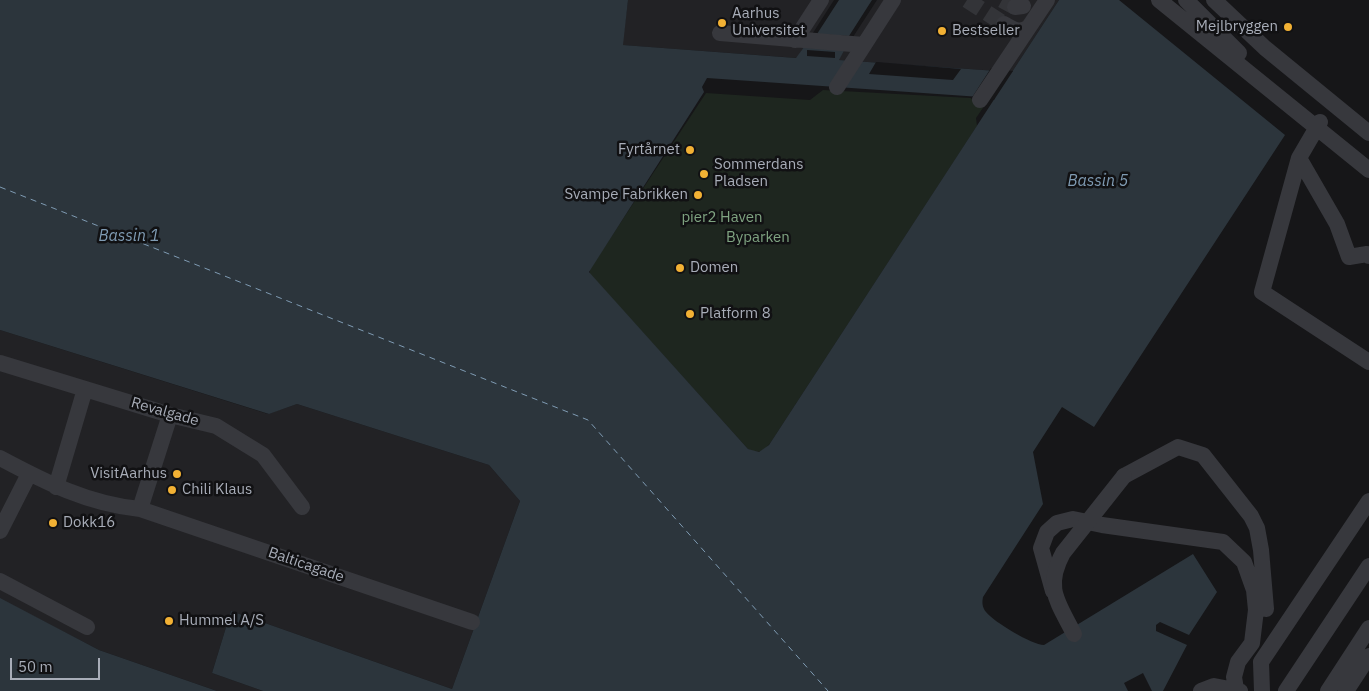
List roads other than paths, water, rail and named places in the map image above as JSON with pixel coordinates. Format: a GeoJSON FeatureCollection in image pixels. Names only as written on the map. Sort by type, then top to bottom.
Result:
{"type":"FeatureCollection","features":[{"type":"Feature","properties":{"kind":"street"},"geometry":{"type":"LineString","coordinates":[[795,40],[821,0]]}},
{"type":"Feature","properties":{"kind":"street"},"geometry":{"type":"LineString","coordinates":[[837,88],[893,0]]}},
{"type":"Feature","properties":{"kind":"street"},"geometry":{"type":"LineString","coordinates":[[980,100],[1046,0]]}},
{"type":"Feature","properties":{"kind":"street"},"geometry":{"type":"LineString","coordinates":[[1159,0],[1318,125],[1369,160]]}},
{"type":"Feature","properties":{"kind":"street"},"geometry":{"type":"LineString","coordinates":[[1186,0],[1258,72],[1369,170]]}},
{"type":"Feature","properties":{"kind":"street"},"geometry":{"type":"LineString","coordinates":[[1214,0],[1265,48],[1369,133]]}},
{"type":"Feature","properties":{"kind":"street"},"geometry":{"type":"LineString","coordinates":[[1016,10],[1016,30],[1024,30],[1029,27]]}},
{"type":"Feature","properties":{"kind":"street"},"geometry":{"type":"LineString","coordinates":[[720,33],[864,45]]}},
{"type":"Feature","properties":{"kind":"street"},"geometry":{"type":"LineString","coordinates":[[1318,125],[1299,158],[1262,292],[1369,362]]}},
{"type":"Feature","properties":{"kind":"street"},"geometry":{"type":"LineString","coordinates":[[1299,158],[1337,224],[1349,257],[1369,256]]}},
{"type":"Feature","properties":{"kind":"street","name":"Revalgade"},"geometry":{"type":"LineString","coordinates":[[0,363],[170,415],[216,426],[263,454],[302,507]]}},
{"type":"Feature","properties":{"kind":"street"},"geometry":{"type":"LineString","coordinates":[[56,487],[85,389]]}},
{"type":"Feature","properties":{"kind":"street"},"geometry":{"type":"LineString","coordinates":[[140,509],[170,415]]}},
{"type":"Feature","properties":{"kind":"street"},"geometry":{"type":"LineString","coordinates":[[1201,691],[1214,686],[1238,690],[1234,677],[1238,662],[1266,628],[1264,576],[1258,533],[1251,516],[1203,455],[1178,447],[1124,476],[1063,553],[1055,567],[1052,578],[1056,599],[1074,634],[1054,596],[1041,548],[1047,532],[1057,523],[1073,519],[1223,542],[1244,562],[1254,590],[1256,610],[1252,643]]}},
{"type":"Feature","properties":{"kind":"street","name":"Balticagade"},"geometry":{"type":"LineString","coordinates":[[0,458],[70,494],[110,505],[140,509],[472,622]]}},
{"type":"Feature","properties":{"kind":"street"},"geometry":{"type":"LineString","coordinates":[[0,531],[29,474]]}},
{"type":"Feature","properties":{"kind":"street"},"geometry":{"type":"LineString","coordinates":[[1262,691],[1261,662],[1369,501]]}},
{"type":"Feature","properties":{"kind":"street"},"geometry":{"type":"LineString","coordinates":[[1286,691],[1369,566]]}},
{"type":"Feature","properties":{"kind":"street"},"geometry":{"type":"LineString","coordinates":[[1254,590],[1264,576]]}},
{"type":"Feature","properties":{"kind":"street"},"geometry":{"type":"LineString","coordinates":[[0,581],[87,626]]}},
{"type":"Feature","properties":{"kind":"street"},"geometry":{"type":"LineString","coordinates":[[1328,691],[1369,628]]}},
{"type":"Feature","properties":{"kind":"street"},"geometry":{"type":"LineString","coordinates":[[1346,691],[1369,656]]}},
{"type":"Feature","properties":{"kind":"water"},"geometry":{"type":"Polygon","coordinates":[[[0,0],[628,0],[623,45],[796,58],[804,47],[845,49],[839,60],[1012,72],[1059,0],[1119,0],[1285,135],[1094,427],[1062,407],[1033,452],[1043,504],[983,597],[985,610],[990,616],[1022,637],[1044,645],[1193,554],[1217,592],[1189,635],[1160,622],[1156,625],[1156,631],[1187,645],[1163,691],[1152,691],[1143,673],[1124,683],[1128,691],[263,691],[212,673],[231,611],[452,689],[520,501],[489,465],[297,404],[269,414],[0,330],[0,0]],[[707,78],[702,87],[704,92],[589,272],[748,449],[759,452],[769,445],[995,98],[707,78]]]}},
{"type":"Feature","properties":{"kind":"water"},"geometry":{"type":"Polygon","coordinates":[[[839,0],[872,0],[849,36],[817,34],[839,0]]]}},
{"type":"Feature","properties":{"kind":"water"},"geometry":{"type":"Polygon","coordinates":[[[0,598],[99,650],[217,691],[0,691],[0,598]]]}},
{"type":"Feature","properties":{"kind":"tunnel"},"geometry":{"type":"LineString","coordinates":[[967,0],[1004,24]]}},
{"type":"Feature","properties":{"kind":"tunnel"},"geometry":{"type":"LineString","coordinates":[[1002,0],[1015,7]]}},
{"type":"Feature","properties":{"kind":"place","name":"Aarhus Universitet"},"geometry":{"type":"Point","coordinates":[722,23]}},
{"type":"Feature","properties":{"kind":"place","name":"Mejlbryggen"},"geometry":{"type":"Point","coordinates":[1288,27]}},
{"type":"Feature","properties":{"kind":"place","name":"Bestseller"},"geometry":{"type":"Point","coordinates":[942,31]}},
{"type":"Feature","properties":{"kind":"place","name":"Fyrtårnet"},"geometry":{"type":"Point","coordinates":[690,150]}},
{"type":"Feature","properties":{"kind":"place","name":"Sommerdans Pladsen"},"geometry":{"type":"Point","coordinates":[704,174]}},
{"type":"Feature","properties":{"kind":"place","name":"Svampe Fabrikken"},"geometry":{"type":"Point","coordinates":[698,195]}},
{"type":"Feature","properties":{"kind":"place","name":"Domen"},"geometry":{"type":"Point","coordinates":[680,268]}},
{"type":"Feature","properties":{"kind":"place","name":"Platform 8"},"geometry":{"type":"Point","coordinates":[690,314]}},
{"type":"Feature","properties":{"kind":"place","name":"VisitAarhus"},"geometry":{"type":"Point","coordinates":[177,474]}},
{"type":"Feature","properties":{"kind":"place","name":"Chili Klaus"},"geometry":{"type":"Point","coordinates":[172,490]}},
{"type":"Feature","properties":{"kind":"place","name":"Dokk16"},"geometry":{"type":"Point","coordinates":[53,523]}},
{"type":"Feature","properties":{"kind":"place","name":"Hummel A/S"},"geometry":{"type":"Point","coordinates":[169,621]}},
{"type":"Feature","properties":{"kind":"water label","name":"Bassin 5"},"geometry":{"type":"Point","coordinates":[1098,181]}},
{"type":"Feature","properties":{"kind":"water label","name":"Bassin 1"},"geometry":{"type":"Point","coordinates":[129,236]}},
{"type":"Feature","properties":{"kind":"park label","name":"pier2 Haven"},"geometry":{"type":"Point","coordinates":[722,218]}},
{"type":"Feature","properties":{"kind":"park label","name":"Byparken"},"geometry":{"type":"Point","coordinates":[758,238]}}]}
